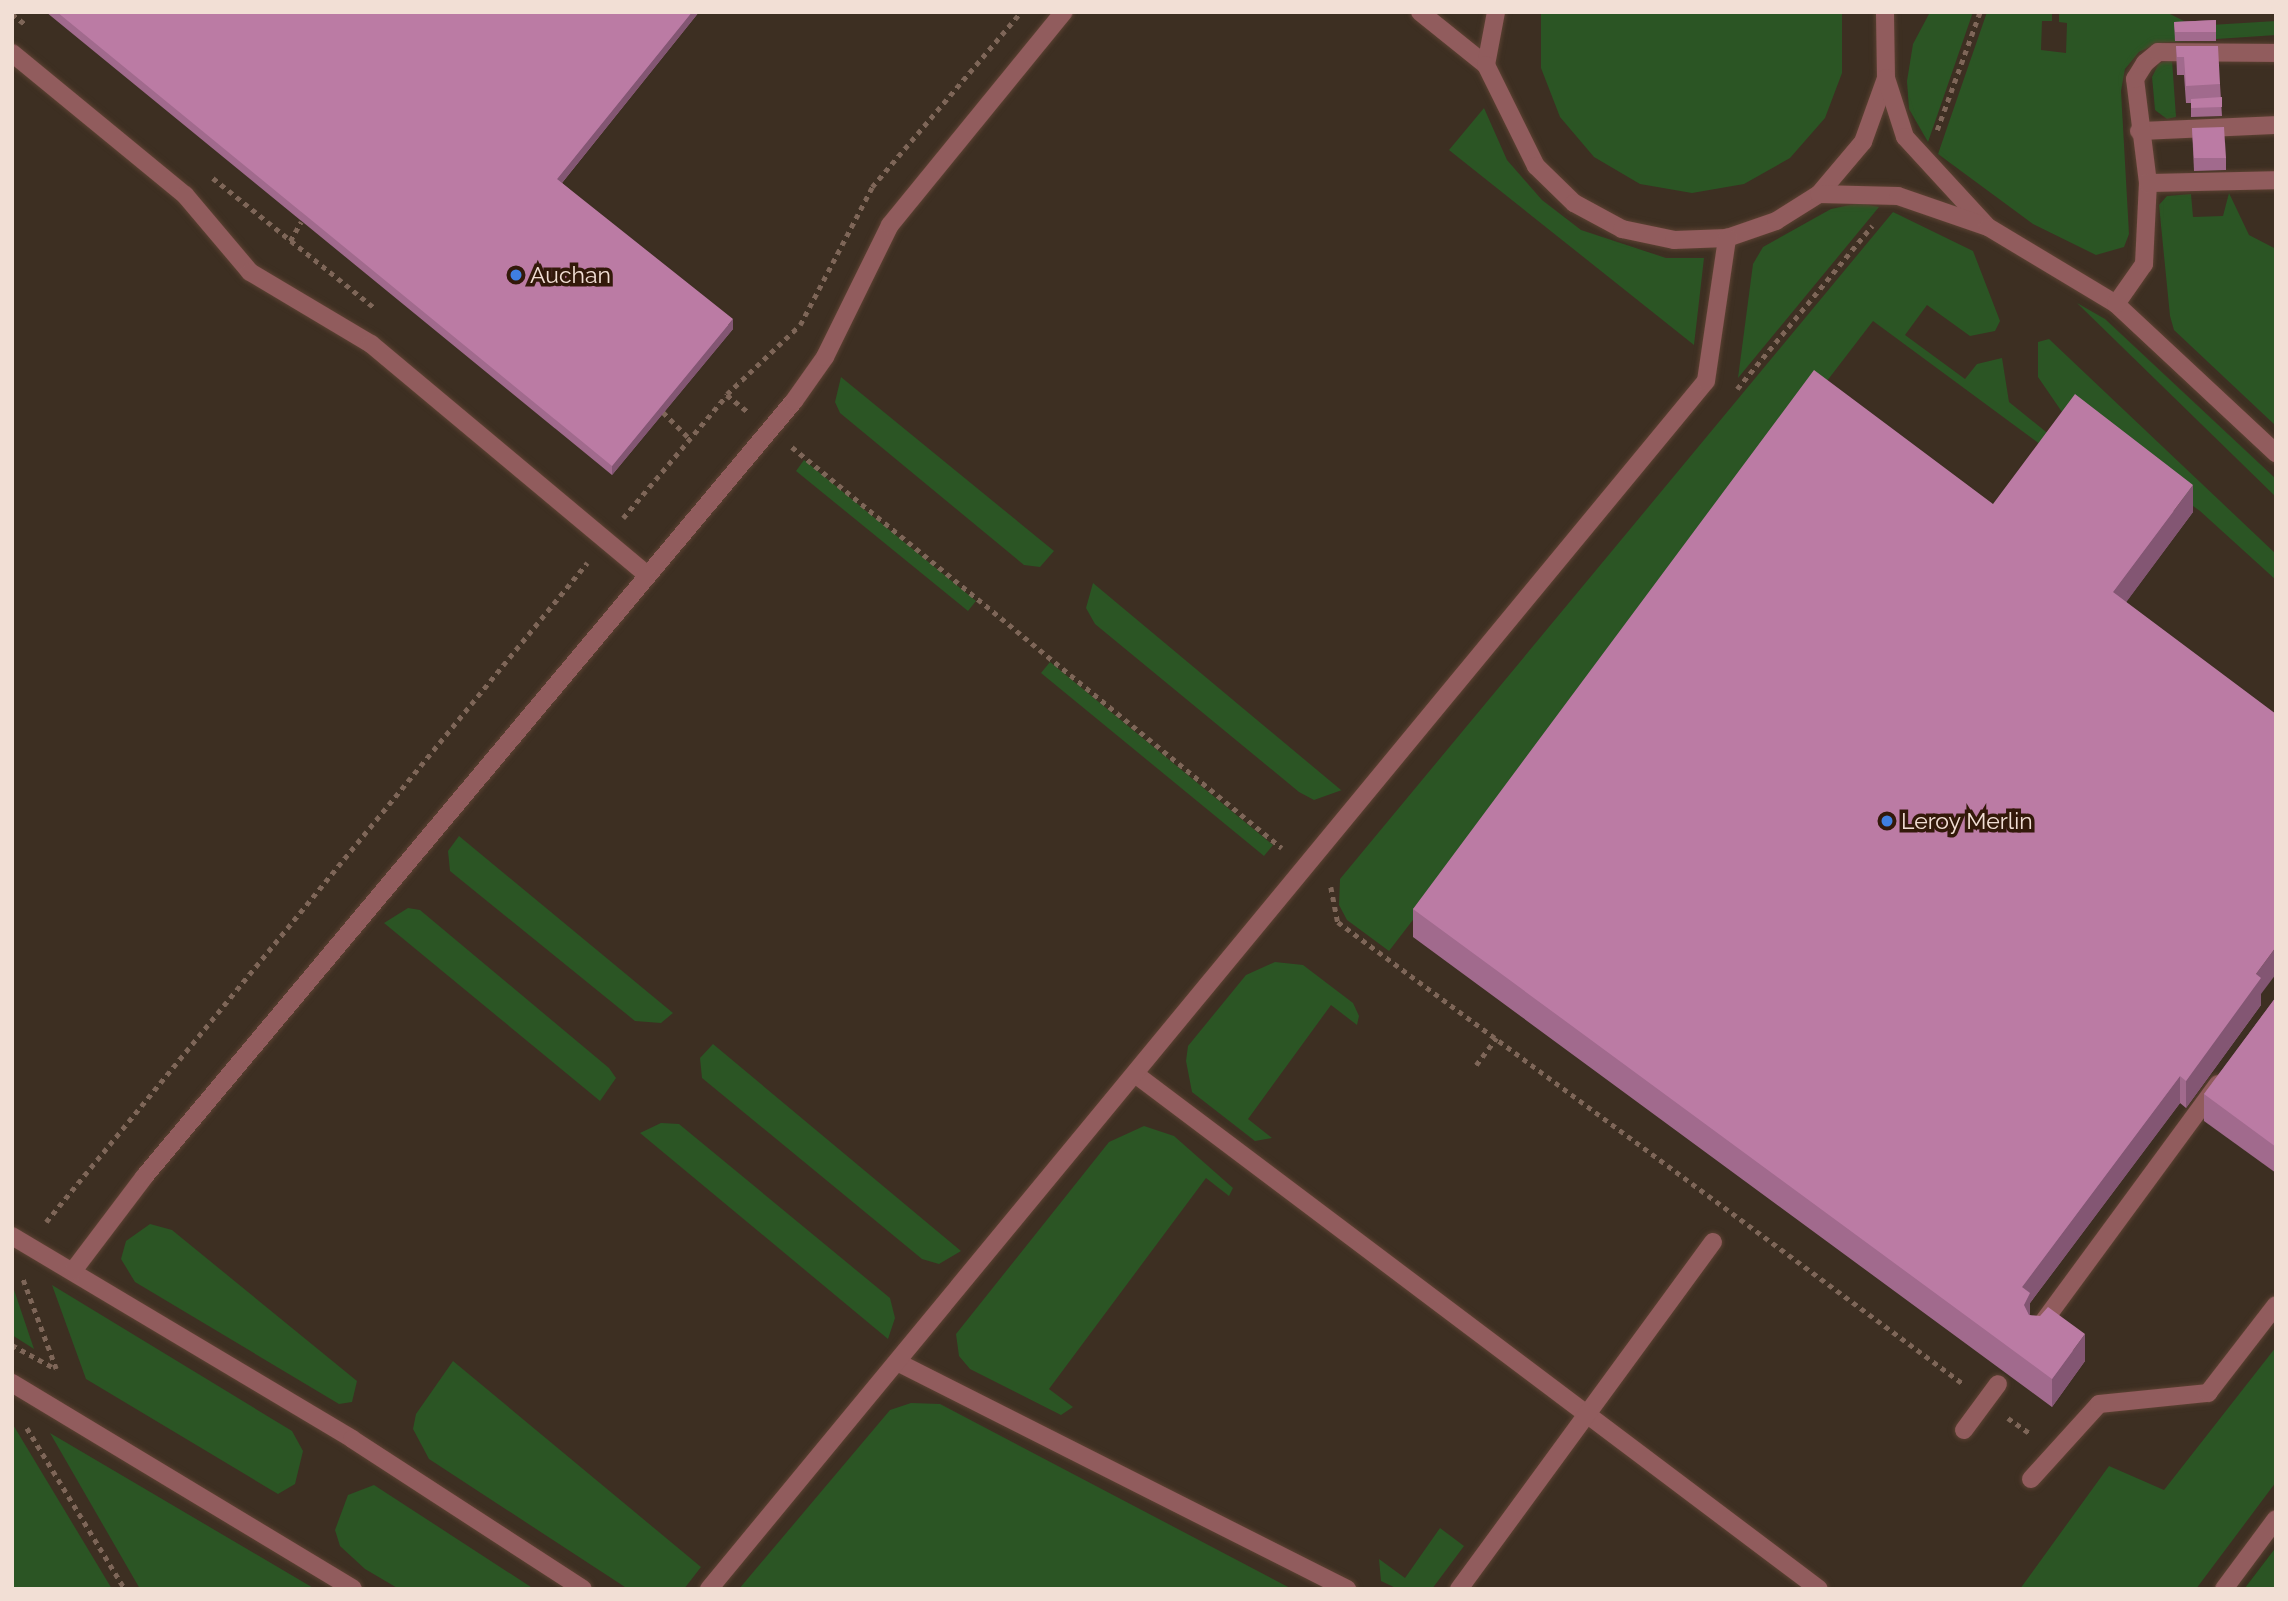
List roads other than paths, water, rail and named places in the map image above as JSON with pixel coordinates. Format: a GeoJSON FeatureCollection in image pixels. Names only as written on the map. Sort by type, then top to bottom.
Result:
{"type":"FeatureCollection","features":[{"type":"Feature","properties":{"kind":"lane"},"geometry":{"type":"LineString","coordinates":[[73,1271],[144,1177],[770,429],[825,357],[890,225],[1064,12]]}},
{"type":"Feature","properties":{"kind":"lane"},"geometry":{"type":"LineString","coordinates":[[1420,12],[1486,65],[1536,166],[1574,203],[1648,234],[1727,238],[1776,221],[1819,194],[1863,142],[1886,78]]}},
{"type":"Feature","properties":{"kind":"lane"},"geometry":{"type":"LineString","coordinates":[[1486,65],[1496,12]]}},
{"type":"Feature","properties":{"kind":"lane"},"geometry":{"type":"LineString","coordinates":[[1885,12],[1886,78],[1905,137],[1989,228]]}},
{"type":"Feature","properties":{"kind":"lane"},"geometry":{"type":"LineString","coordinates":[[2116,304],[2144,264],[2148,183],[2139,131],[2135,79],[2158,52],[2276,53]]}},
{"type":"Feature","properties":{"kind":"lane"},"geometry":{"type":"LineString","coordinates":[[12,53],[185,195],[250,272],[371,344],[647,575]]}},
{"type":"Feature","properties":{"kind":"lane"},"geometry":{"type":"LineString","coordinates":[[2139,131],[2276,125]]}},
{"type":"Feature","properties":{"kind":"lane"},"geometry":{"type":"LineString","coordinates":[[2148,183],[2276,180]]}},
{"type":"Feature","properties":{"kind":"lane"},"geometry":{"type":"LineString","coordinates":[[1819,194],[1898,196],[1989,228],[2116,304],[2276,453]]}},
{"type":"Feature","properties":{"kind":"lane"},"geometry":{"type":"LineString","coordinates":[[709,1589],[899,1363],[1706,381],[1727,238]]}},
{"type":"Feature","properties":{"kind":"lane"},"geometry":{"type":"LineString","coordinates":[[2035,1333],[2228,1070]]}},
{"type":"Feature","properties":{"kind":"lane"},"geometry":{"type":"LineString","coordinates":[[1135,1074],[1819,1589]]}},
{"type":"Feature","properties":{"kind":"lane"},"geometry":{"type":"LineString","coordinates":[[12,1236],[352,1439],[583,1589]]}},
{"type":"Feature","properties":{"kind":"lane"},"geometry":{"type":"LineString","coordinates":[[1459,1589],[1713,1242]]}},
{"type":"Feature","properties":{"kind":"lane"},"geometry":{"type":"LineString","coordinates":[[2031,1479],[2099,1404],[2208,1393],[2276,1305]]}},
{"type":"Feature","properties":{"kind":"lane"},"geometry":{"type":"LineString","coordinates":[[899,1363],[1347,1589]]}},
{"type":"Feature","properties":{"kind":"lane"},"geometry":{"type":"LineString","coordinates":[[12,1383],[353,1589]]}},
{"type":"Feature","properties":{"kind":"lane"},"geometry":{"type":"LineString","coordinates":[[1964,1430],[1998,1384]]}},
{"type":"Feature","properties":{"kind":"lane"},"geometry":{"type":"LineString","coordinates":[[2224,1589],[2276,1519]]}},
{"type":"Feature","properties":{"kind":"place","name":"Auchan"},"geometry":{"type":"Point","coordinates":[516,275]}},
{"type":"Feature","properties":{"kind":"place","name":"Leroy Merlin"},"geometry":{"type":"Point","coordinates":[1887,821]}}]}
